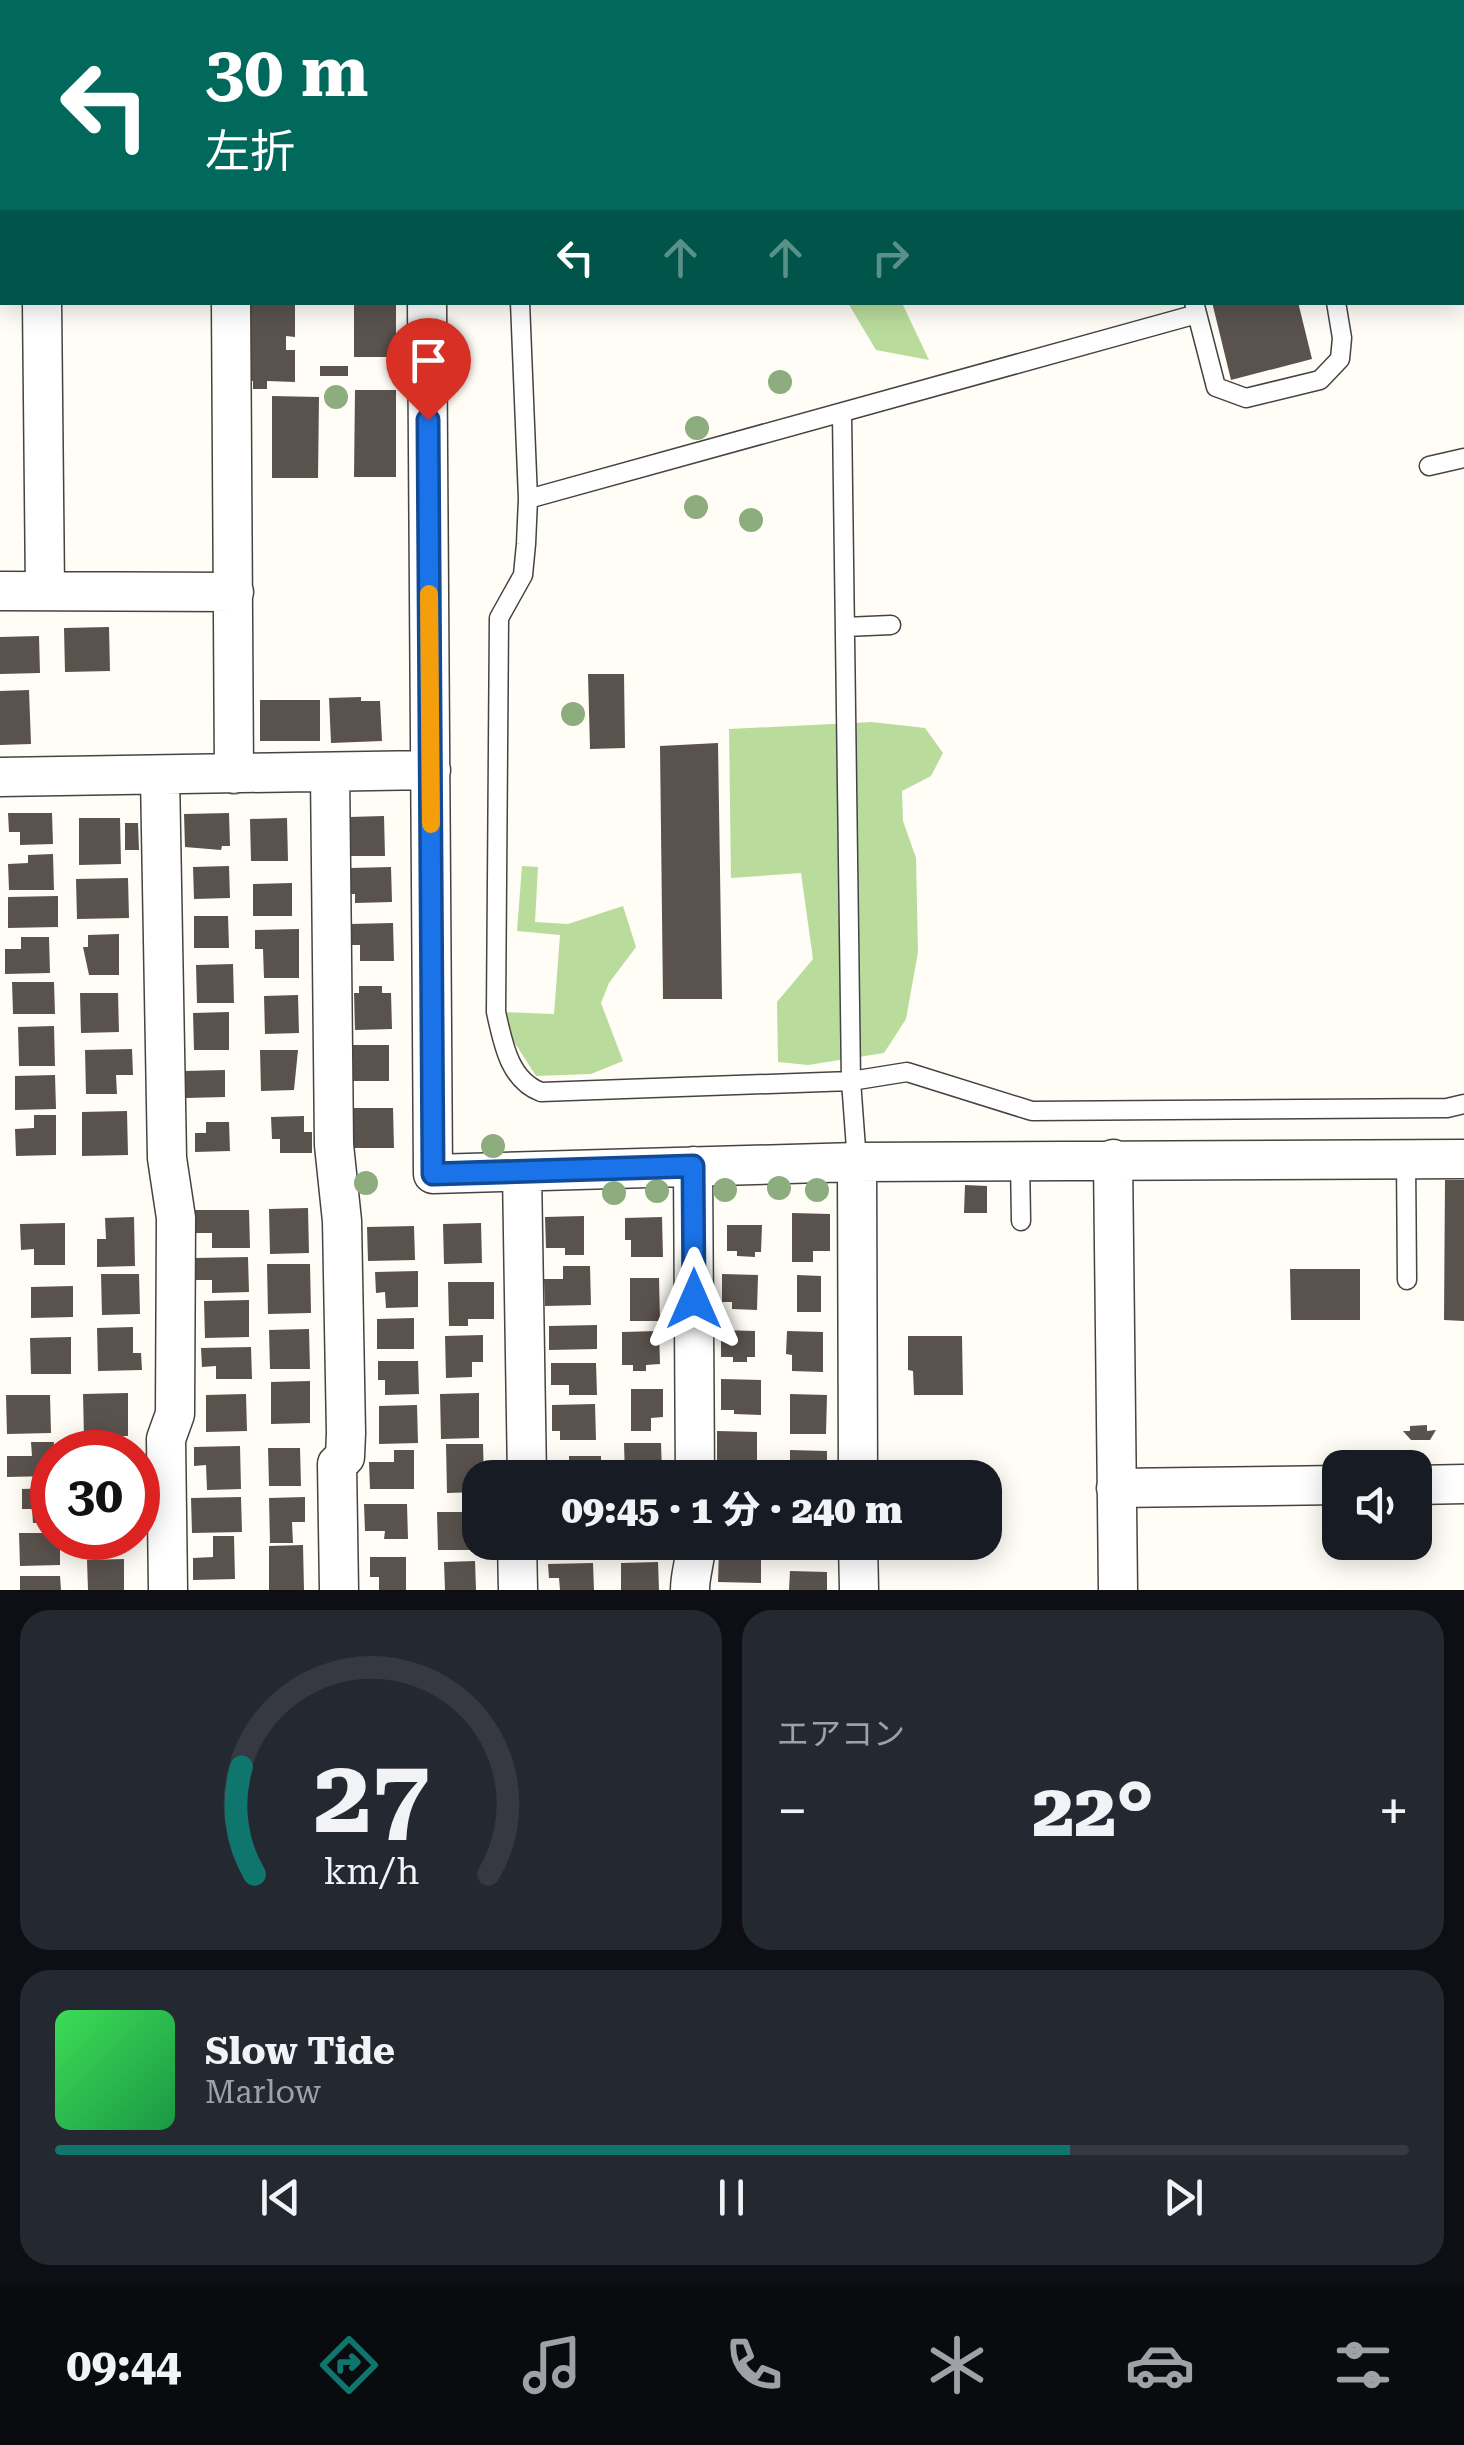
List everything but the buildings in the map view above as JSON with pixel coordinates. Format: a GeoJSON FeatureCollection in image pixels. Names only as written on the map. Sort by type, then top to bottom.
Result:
{"type":"FeatureCollection","features":[{"type":"Feature","properties":{"kind":"street"},"geometry":{"type":"LineString","coordinates":[[42,305],[45,590]]}},
{"type":"Feature","properties":{"kind":"street"},"geometry":{"type":"LineString","coordinates":[[231,305],[234,774]]}},
{"type":"Feature","properties":{"kind":"street"},"geometry":{"type":"LineString","coordinates":[[426,305],[433,1174],[857,1162],[1464,1159]]}},
{"type":"Feature","properties":{"kind":"street"},"geometry":{"type":"LineString","coordinates":[[0,591],[234,592]]}},
{"type":"Feature","properties":{"kind":"street"},"geometry":{"type":"LineString","coordinates":[[0,777],[431,770]]}},
{"type":"Feature","properties":{"kind":"street"},"geometry":{"type":"LineString","coordinates":[[330,772],[334,1145],[342,1221],[346,1433],[346,1457],[337,1464],[339,1590]]}},
{"type":"Feature","properties":{"kind":"street"},"geometry":{"type":"LineString","coordinates":[[160,776],[167,1158],[176,1218],[175,1414],[166,1439],[168,1590]]}},
{"type":"Feature","properties":{"kind":"street"},"geometry":{"type":"LineString","coordinates":[[1113,1159],[1118,1590]]}},
{"type":"Feature","properties":{"kind":"street"},"geometry":{"type":"LineString","coordinates":[[857,1162],[858,1460]]}},
{"type":"Feature","properties":{"kind":"street"},"geometry":{"type":"LineString","coordinates":[[693,1166],[696,1460]]}},
{"type":"Feature","properties":{"kind":"street"},"geometry":{"type":"LineString","coordinates":[[522,1172],[527,1460]]}},
{"type":"Feature","properties":{"kind":"street"},"geometry":{"type":"LineString","coordinates":[[1432,1484],[1464,1484]]}},
{"type":"Feature","properties":{"kind":"street"},"geometry":{"type":"LineString","coordinates":[[1116,1488],[1322,1486]]}},
{"type":"Feature","properties":{"kind":"street"},"geometry":{"type":"LineString","coordinates":[[518,1560],[518,1590]]}},
{"type":"Feature","properties":{"kind":"street"},"geometry":{"type":"LineString","coordinates":[[690,1590],[696,1560]]}},
{"type":"Feature","properties":{"kind":"street"},"geometry":{"type":"LineString","coordinates":[[858,1560],[858,1590]]}},
{"type":"Feature","properties":{"kind":"lane"},"geometry":{"type":"LineString","coordinates":[[520,305],[528,498],[523,575],[499,618],[496,1012],[504,1051],[525,1086],[541,1092],[851,1082],[907,1072],[1032,1111],[1448,1108],[1464,1104]]}},
{"type":"Feature","properties":{"kind":"lane"},"geometry":{"type":"LineString","coordinates":[[528,498],[842,414],[1195,308],[1216,386],[1246,398],[1320,380],[1340,359],[1342,338],[1336,305]]}},
{"type":"Feature","properties":{"kind":"lane"},"geometry":{"type":"LineString","coordinates":[[842,414],[851,1082],[857,1162]]}},
{"type":"Feature","properties":{"kind":"lane"},"geometry":{"type":"LineString","coordinates":[[1428,466],[1464,458]]}},
{"type":"Feature","properties":{"kind":"lane"},"geometry":{"type":"LineString","coordinates":[[845,627],[891,625]]}},
{"type":"Feature","properties":{"kind":"lane"},"geometry":{"type":"LineString","coordinates":[[1406,1158],[1407,1280]]}},
{"type":"Feature","properties":{"kind":"lane"},"geometry":{"type":"LineString","coordinates":[[1020,1160],[1021,1221]]}},
{"type":"Feature","properties":{"kind":"green space"},"geometry":{"type":"Polygon","coordinates":[[[849,305],[903,305],[929,360],[876,350],[849,305]]]}},
{"type":"Feature","properties":{"kind":"green space"},"geometry":{"type":"Polygon","coordinates":[[[872,722],[925,728],[943,753],[931,776],[902,791],[903,821],[916,858],[918,952],[906,1019],[884,1053],[808,1065],[778,1062],[777,1002],[813,959],[801,873],[731,878],[729,729],[872,722]]]}},
{"type":"Feature","properties":{"kind":"green space"},"geometry":{"type":"Polygon","coordinates":[[[522,866],[538,867],[535,922],[568,924],[623,906],[636,947],[609,983],[601,1003],[623,1061],[591,1074],[536,1076],[511,1037],[504,1012],[554,1014],[560,935],[517,931],[522,866]]]}},
{"type":"Feature","properties":{"kind":"slow traffic"},"geometry":{"type":"LineString","coordinates":[[429,594],[431,824]]}},
{"type":"Feature","properties":{"kind":"route"},"geometry":{"type":"LineString","coordinates":[[428,420],[433,1174],[693,1166],[694,1299]]}}]}
